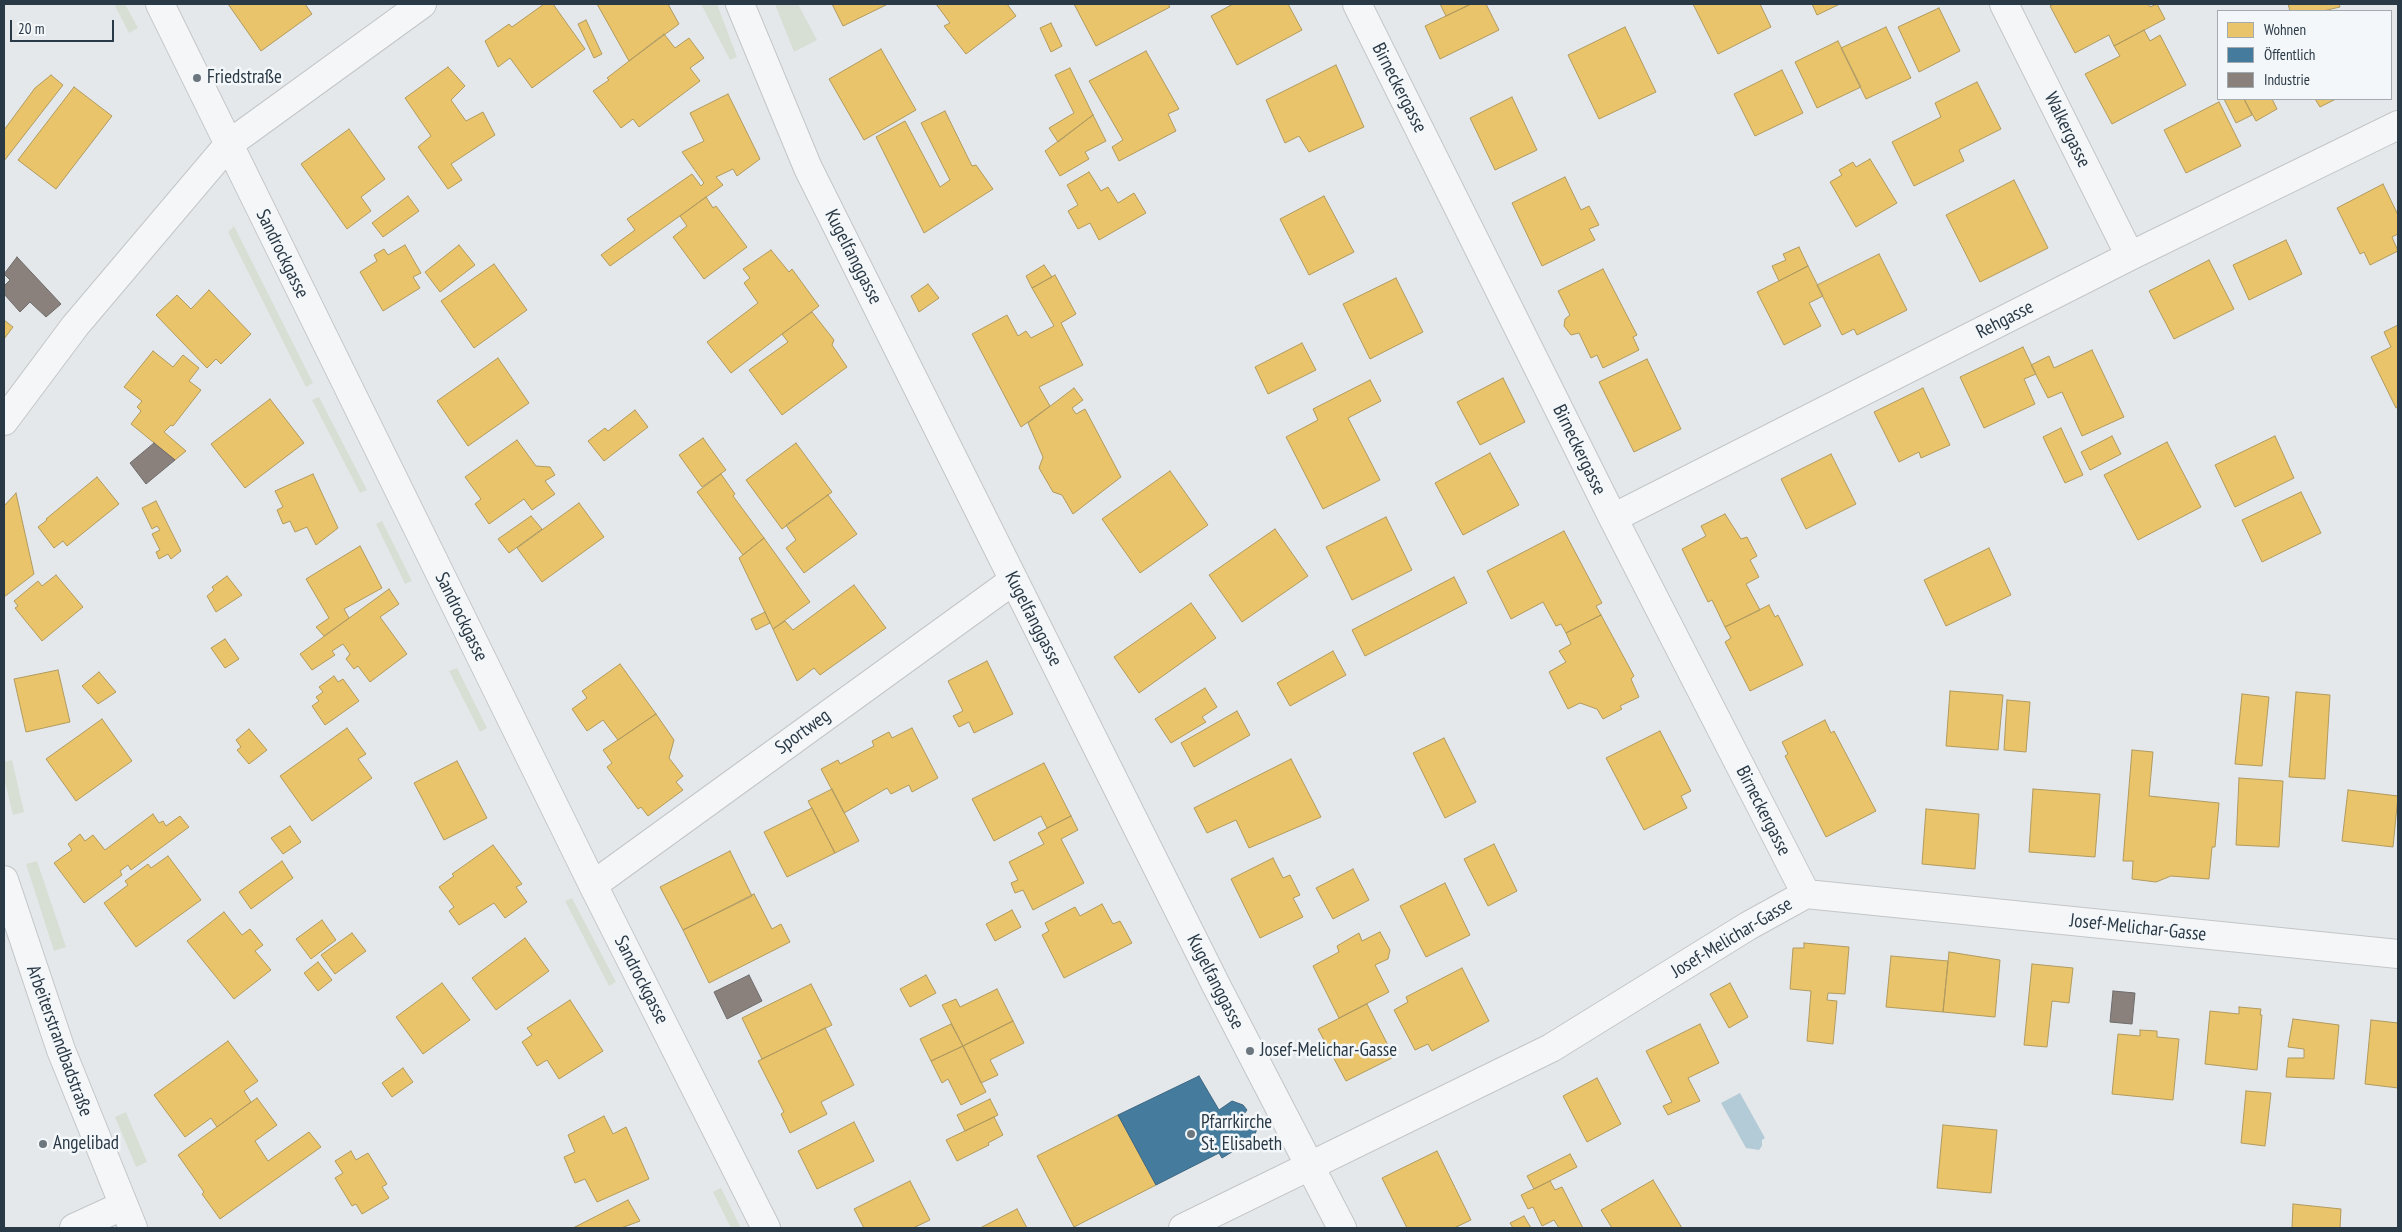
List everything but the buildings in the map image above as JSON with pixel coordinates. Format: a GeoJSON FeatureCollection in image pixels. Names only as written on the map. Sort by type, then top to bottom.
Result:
{"type":"FeatureCollection","features":[{"type":"Feature","properties":{"kind":"street","name":"Sandrockgasse"},"geometry":{"type":"LineString","coordinates":[[160,4],[593,885],[766,1228]]}},
{"type":"Feature","properties":{"kind":"street"},"geometry":{"type":"LineString","coordinates":[[4,421],[75,326],[229,144],[422,4]]}},
{"type":"Feature","properties":{"kind":"street","name":"Kugelfanggasse"},"geometry":{"type":"LineString","coordinates":[[740,4],[808,168],[1216,985],[1342,1228]]}},
{"type":"Feature","properties":{"kind":"street","name":"Birneckergasse"},"geometry":{"type":"LineString","coordinates":[[1357,4],[1613,518],[1806,894]]}},
{"type":"Feature","properties":{"kind":"street","name":"Walkergasse"},"geometry":{"type":"LineString","coordinates":[[2004,4],[2130,256]]}},
{"type":"Feature","properties":{"kind":"street","name":"Rehgasse"},"geometry":{"type":"LineString","coordinates":[[1613,518],[2130,256],[2398,125]]}},
{"type":"Feature","properties":{"kind":"street","name":"Sportweg"},"geometry":{"type":"LineString","coordinates":[[593,885],[1014,580]]}},
{"type":"Feature","properties":{"kind":"street","name":"Arbeiterstrandbadstraße"},"geometry":{"type":"LineString","coordinates":[[4,880],[11,906],[61,1050],[128,1217]]}},
{"type":"Feature","properties":{"kind":"street","name":"Josef-Melichar-Gasse"},"geometry":{"type":"LineString","coordinates":[[1183,1228],[1551,1048],[1748,926],[1806,894],[2398,954]]}},
{"type":"Feature","properties":{"kind":"street"},"geometry":{"type":"LineString","coordinates":[[74,1228],[128,1217]]}},
{"type":"Feature","properties":{"kind":"shaded area"},"geometry":{"type":"Polygon","coordinates":[[[114,4],[125,4],[138,28],[129,33],[114,4]]]}},
{"type":"Feature","properties":{"kind":"shaded area"},"geometry":{"type":"Polygon","coordinates":[[[701,4],[717,4],[737,57],[730,60],[701,4]]]}},
{"type":"Feature","properties":{"kind":"shaded area"},"geometry":{"type":"Polygon","coordinates":[[[775,4],[798,4],[817,40],[794,52],[775,4]]]}},
{"type":"Feature","properties":{"kind":"shaded area"},"geometry":{"type":"Polygon","coordinates":[[[234,226],[313,383],[306,387],[228,232],[234,226]]]}},
{"type":"Feature","properties":{"kind":"shaded area"},"geometry":{"type":"Polygon","coordinates":[[[319,397],[367,490],[360,493],[312,400],[319,397]]]}},
{"type":"Feature","properties":{"kind":"shaded area"},"geometry":{"type":"Polygon","coordinates":[[[382,521],[412,581],[405,584],[376,524],[382,521]]]}},
{"type":"Feature","properties":{"kind":"shaded area"},"geometry":{"type":"Polygon","coordinates":[[[457,668],[487,728],[480,732],[449,671],[457,668]]]}},
{"type":"Feature","properties":{"kind":"shaded area"},"geometry":{"type":"Polygon","coordinates":[[[12,760],[24,812],[13,815],[4,778],[4,762],[12,760]]]}},
{"type":"Feature","properties":{"kind":"shaded area"},"geometry":{"type":"Polygon","coordinates":[[[37,861],[66,947],[54,951],[26,864],[37,861]]]}},
{"type":"Feature","properties":{"kind":"shaded area"},"geometry":{"type":"Polygon","coordinates":[[[572,898],[616,982],[609,986],[565,901],[572,898]]]}},
{"type":"Feature","properties":{"kind":"shaded area"},"geometry":{"type":"Polygon","coordinates":[[[126,1112],[147,1162],[136,1167],[115,1117],[126,1112]]]}},
{"type":"Feature","properties":{"kind":"shaded area"},"geometry":{"type":"Polygon","coordinates":[[[721,1188],[741,1228],[731,1228],[713,1192],[721,1188]]]}},
{"type":"Feature","properties":{"kind":"water"},"geometry":{"type":"Polygon","coordinates":[[[1740,1093],[1765,1138],[1762,1140],[1762,1146],[1759,1150],[1746,1148],[1721,1103],[1740,1093]]]}},
{"type":"Feature","properties":{"kind":"place","name":"Friedstraße"},"geometry":{"type":"Point","coordinates":[197,78]}},
{"type":"Feature","properties":{"kind":"place","name":"Josef-Melichar-Gasse"},"geometry":{"type":"Point","coordinates":[1250,1051]}},
{"type":"Feature","properties":{"kind":"place","name":"Pfarrkirche St. Elisabeth"},"geometry":{"type":"Point","coordinates":[1191,1134]}},
{"type":"Feature","properties":{"kind":"place","name":"Angelibad"},"geometry":{"type":"Point","coordinates":[43,1144]}}]}
